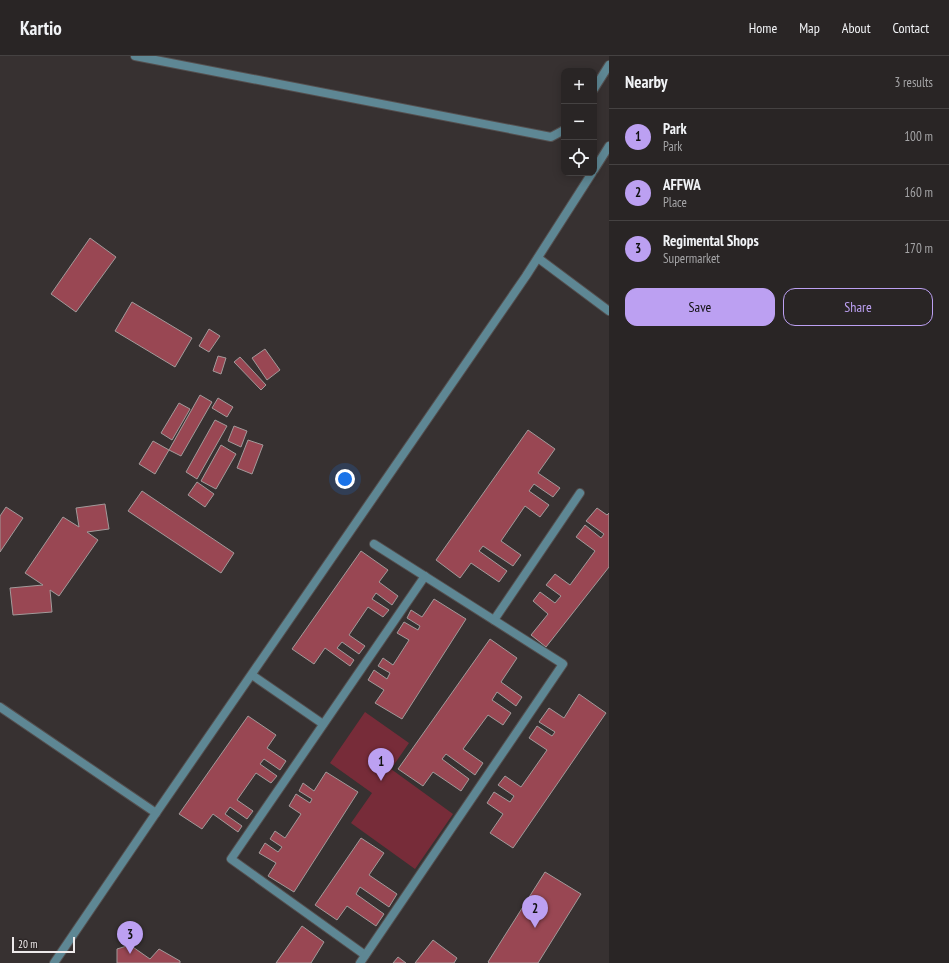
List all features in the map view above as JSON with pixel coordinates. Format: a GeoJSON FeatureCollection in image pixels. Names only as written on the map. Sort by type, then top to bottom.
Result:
{"type":"FeatureCollection","features":[{"type":"Feature","properties":{"kind":"street"},"geometry":{"type":"LineString","coordinates":[[135,56],[551,137],[561,132]]}},
{"type":"Feature","properties":{"kind":"street"},"geometry":{"type":"LineString","coordinates":[[597,84],[609,65]]}},
{"type":"Feature","properties":{"kind":"street"},"geometry":{"type":"LineString","coordinates":[[597,165],[609,146]]}},
{"type":"Feature","properties":{"kind":"street"},"geometry":{"type":"LineString","coordinates":[[54,963],[538,258],[590,176]]}},
{"type":"Feature","properties":{"kind":"street"},"geometry":{"type":"LineString","coordinates":[[538,258],[609,311]]}},
{"type":"Feature","properties":{"kind":"street"},"geometry":{"type":"LineString","coordinates":[[494,620],[580,493]]}},
{"type":"Feature","properties":{"kind":"street"},"geometry":{"type":"LineString","coordinates":[[360,963],[563,664],[374,544]]}},
{"type":"Feature","properties":{"kind":"street"},"geometry":{"type":"LineString","coordinates":[[365,955],[232,859],[425,576]]}},
{"type":"Feature","properties":{"kind":"street"},"geometry":{"type":"LineString","coordinates":[[252,675],[323,724]]}},
{"type":"Feature","properties":{"kind":"street"},"geometry":{"type":"LineString","coordinates":[[0,707],[156,813]]}},
{"type":"Feature","properties":{"kind":"shaded area"},"geometry":{"type":"Polygon","coordinates":[[[365,712],[409,743],[391,769],[453,814],[415,869],[351,823],[372,793],[330,763],[365,712]]]}},
{"type":"Feature","properties":{"kind":"building"},"geometry":{"type":"Polygon","coordinates":[[[90,238],[116,257],[76,312],[51,294],[90,238]]]}},
{"type":"Feature","properties":{"kind":"building"},"geometry":{"type":"Polygon","coordinates":[[[132,302],[192,338],[175,367],[115,331],[132,302]]]}},
{"type":"Feature","properties":{"kind":"building"},"geometry":{"type":"Polygon","coordinates":[[[209,329],[220,336],[209,352],[199,346],[209,329]]]}},
{"type":"Feature","properties":{"kind":"building"},"geometry":{"type":"Polygon","coordinates":[[[265,349],[280,370],[267,380],[252,358],[265,349]]]}},
{"type":"Feature","properties":{"kind":"building"},"geometry":{"type":"Polygon","coordinates":[[[218,356],[226,358],[221,374],[213,371],[218,356]]]}},
{"type":"Feature","properties":{"kind":"building"},"geometry":{"type":"Polygon","coordinates":[[[240,357],[266,385],[261,390],[234,362],[240,357]]]}},
{"type":"Feature","properties":{"kind":"building"},"geometry":{"type":"Polygon","coordinates":[[[200,395],[212,402],[181,456],[169,450],[200,395]]]}},
{"type":"Feature","properties":{"kind":"building"},"geometry":{"type":"Polygon","coordinates":[[[218,398],[233,407],[227,417],[212,408],[218,398]]]}},
{"type":"Feature","properties":{"kind":"building"},"geometry":{"type":"Polygon","coordinates":[[[179,403],[190,409],[172,440],[161,433],[179,403]]]}},
{"type":"Feature","properties":{"kind":"building"},"geometry":{"type":"Polygon","coordinates":[[[215,420],[227,426],[197,479],[186,472],[215,420]]]}},
{"type":"Feature","properties":{"kind":"building"},"geometry":{"type":"Polygon","coordinates":[[[234,426],[247,431],[241,447],[228,441],[234,426]]]}},
{"type":"Feature","properties":{"kind":"building"},"geometry":{"type":"Polygon","coordinates":[[[528,430],[555,449],[538,473],[560,488],[553,497],[534,484],[529,491],[549,505],[540,517],[525,506],[501,541],[521,555],[513,566],[483,546],[479,551],[507,571],[499,582],[471,563],[460,578],[436,560],[528,430]]]}},
{"type":"Feature","properties":{"kind":"building"},"geometry":{"type":"Polygon","coordinates":[[[248,440],[263,445],[252,474],[237,468],[248,440]]]}},
{"type":"Feature","properties":{"kind":"building"},"geometry":{"type":"Polygon","coordinates":[[[153,441],[169,450],[155,474],[139,464],[153,441]]]}},
{"type":"Feature","properties":{"kind":"building"},"geometry":{"type":"Polygon","coordinates":[[[221,445],[236,454],[216,489],[201,481],[221,445]]]}},
{"type":"Feature","properties":{"kind":"building"},"geometry":{"type":"Polygon","coordinates":[[[197,482],[214,494],[205,507],[188,495],[197,482]]]}},
{"type":"Feature","properties":{"kind":"building"},"geometry":{"type":"Polygon","coordinates":[[[142,491],[234,553],[221,573],[128,511],[142,491]]]}},
{"type":"Feature","properties":{"kind":"building"},"geometry":{"type":"Polygon","coordinates":[[[105,504],[109,529],[87,532],[98,540],[59,596],[50,590],[52,612],[13,615],[10,588],[43,585],[25,573],[63,517],[79,527],[76,508],[105,504]]]}},
{"type":"Feature","properties":{"kind":"building"},"geometry":{"type":"Polygon","coordinates":[[[6,507],[23,518],[0,552],[0,516],[6,507]]]}},
{"type":"Feature","properties":{"kind":"building"},"geometry":{"type":"Polygon","coordinates":[[[597,508],[607,515],[609,513],[609,567],[546,647],[531,635],[548,614],[533,601],[540,592],[555,603],[561,596],[546,585],[555,574],[570,585],[595,551],[576,537],[585,525],[601,538],[604,534],[586,521],[597,508]]]}},
{"type":"Feature","properties":{"kind":"building"},"geometry":{"type":"Polygon","coordinates":[[[361,551],[388,570],[379,582],[398,596],[392,605],[376,593],[372,599],[389,610],[383,617],[368,607],[349,635],[365,646],[359,654],[342,642],[337,648],[354,660],[350,666],[325,648],[314,664],[292,649],[361,551]]]}},
{"type":"Feature","properties":{"kind":"building"},"geometry":{"type":"Polygon","coordinates":[[[434,599],[466,619],[402,719],[375,703],[384,690],[368,680],[374,670],[387,679],[390,673],[378,666],[383,658],[393,665],[409,640],[397,633],[404,622],[418,630],[420,626],[407,618],[411,610],[422,617],[434,599]]]}},
{"type":"Feature","properties":{"kind":"building"},"geometry":{"type":"Polygon","coordinates":[[[490,639],[517,658],[501,682],[522,697],[516,706],[497,692],[492,700],[511,713],[503,725],[488,715],[463,749],[483,763],[475,775],[446,754],[442,759],[469,779],[461,791],[433,772],[423,786],[398,769],[490,639]]]}},
{"type":"Feature","properties":{"kind":"building"},"geometry":{"type":"Polygon","coordinates":[[[579,694],[606,713],[513,848],[490,833],[503,814],[487,803],[494,792],[510,802],[514,796],[498,785],[505,776],[521,787],[547,750],[529,738],[537,726],[552,736],[555,732],[539,722],[549,708],[564,718],[579,694]]]}},
{"type":"Feature","properties":{"kind":"building"},"geometry":{"type":"Polygon","coordinates":[[[248,716],[276,735],[267,748],[286,761],[280,770],[264,759],[260,764],[277,776],[271,783],[256,773],[237,800],[253,811],[247,819],[230,807],[225,814],[242,826],[238,832],[213,814],[202,829],[179,814],[248,716]]]}},
{"type":"Feature","properties":{"kind":"building"},"geometry":{"type":"Polygon","coordinates":[[[326,772],[358,792],[294,892],[268,876],[276,863],[259,853],[265,843],[278,852],[282,847],[270,839],[275,831],[285,838],[301,814],[289,806],[296,794],[310,803],[312,799],[299,791],[303,783],[314,791],[326,772]]]}},
{"type":"Feature","properties":{"kind":"building"},"geometry":{"type":"Polygon","coordinates":[[[361,838],[384,853],[369,875],[397,894],[389,907],[360,887],[356,894],[384,914],[376,926],[347,906],[337,920],[315,905],[361,838]]]}},
{"type":"Feature","properties":{"kind":"building"},"geometry":{"type":"Polygon","coordinates":[[[545,872],[581,894],[538,963],[489,963],[488,962],[545,872]]]}},
{"type":"Feature","properties":{"kind":"building"},"geometry":{"type":"Polygon","coordinates":[[[302,926],[324,942],[311,963],[276,963],[302,926]]]}},
{"type":"Feature","properties":{"kind":"building"},"geometry":{"type":"Polygon","coordinates":[[[433,940],[457,958],[454,963],[415,963],[433,940]]]}},
{"type":"Feature","properties":{"kind":"building"},"geometry":{"type":"Polygon","coordinates":[[[130,945],[150,959],[159,949],[180,961],[180,963],[117,963],[117,949],[130,945]]]}},
{"type":"Feature","properties":{"kind":"building"},"geometry":{"type":"Polygon","coordinates":[[[398,957],[406,963],[393,963],[398,957]]]}},
{"type":"Feature","properties":{"kind":"place","name":"Park"},"geometry":{"type":"Point","coordinates":[381,781]}},
{"type":"Feature","properties":{"kind":"place","name":"AFFWA"},"geometry":{"type":"Point","coordinates":[535,928]}},
{"type":"Feature","properties":{"kind":"place","name":"Regimental Shops"},"geometry":{"type":"Point","coordinates":[130,954]}}]}
